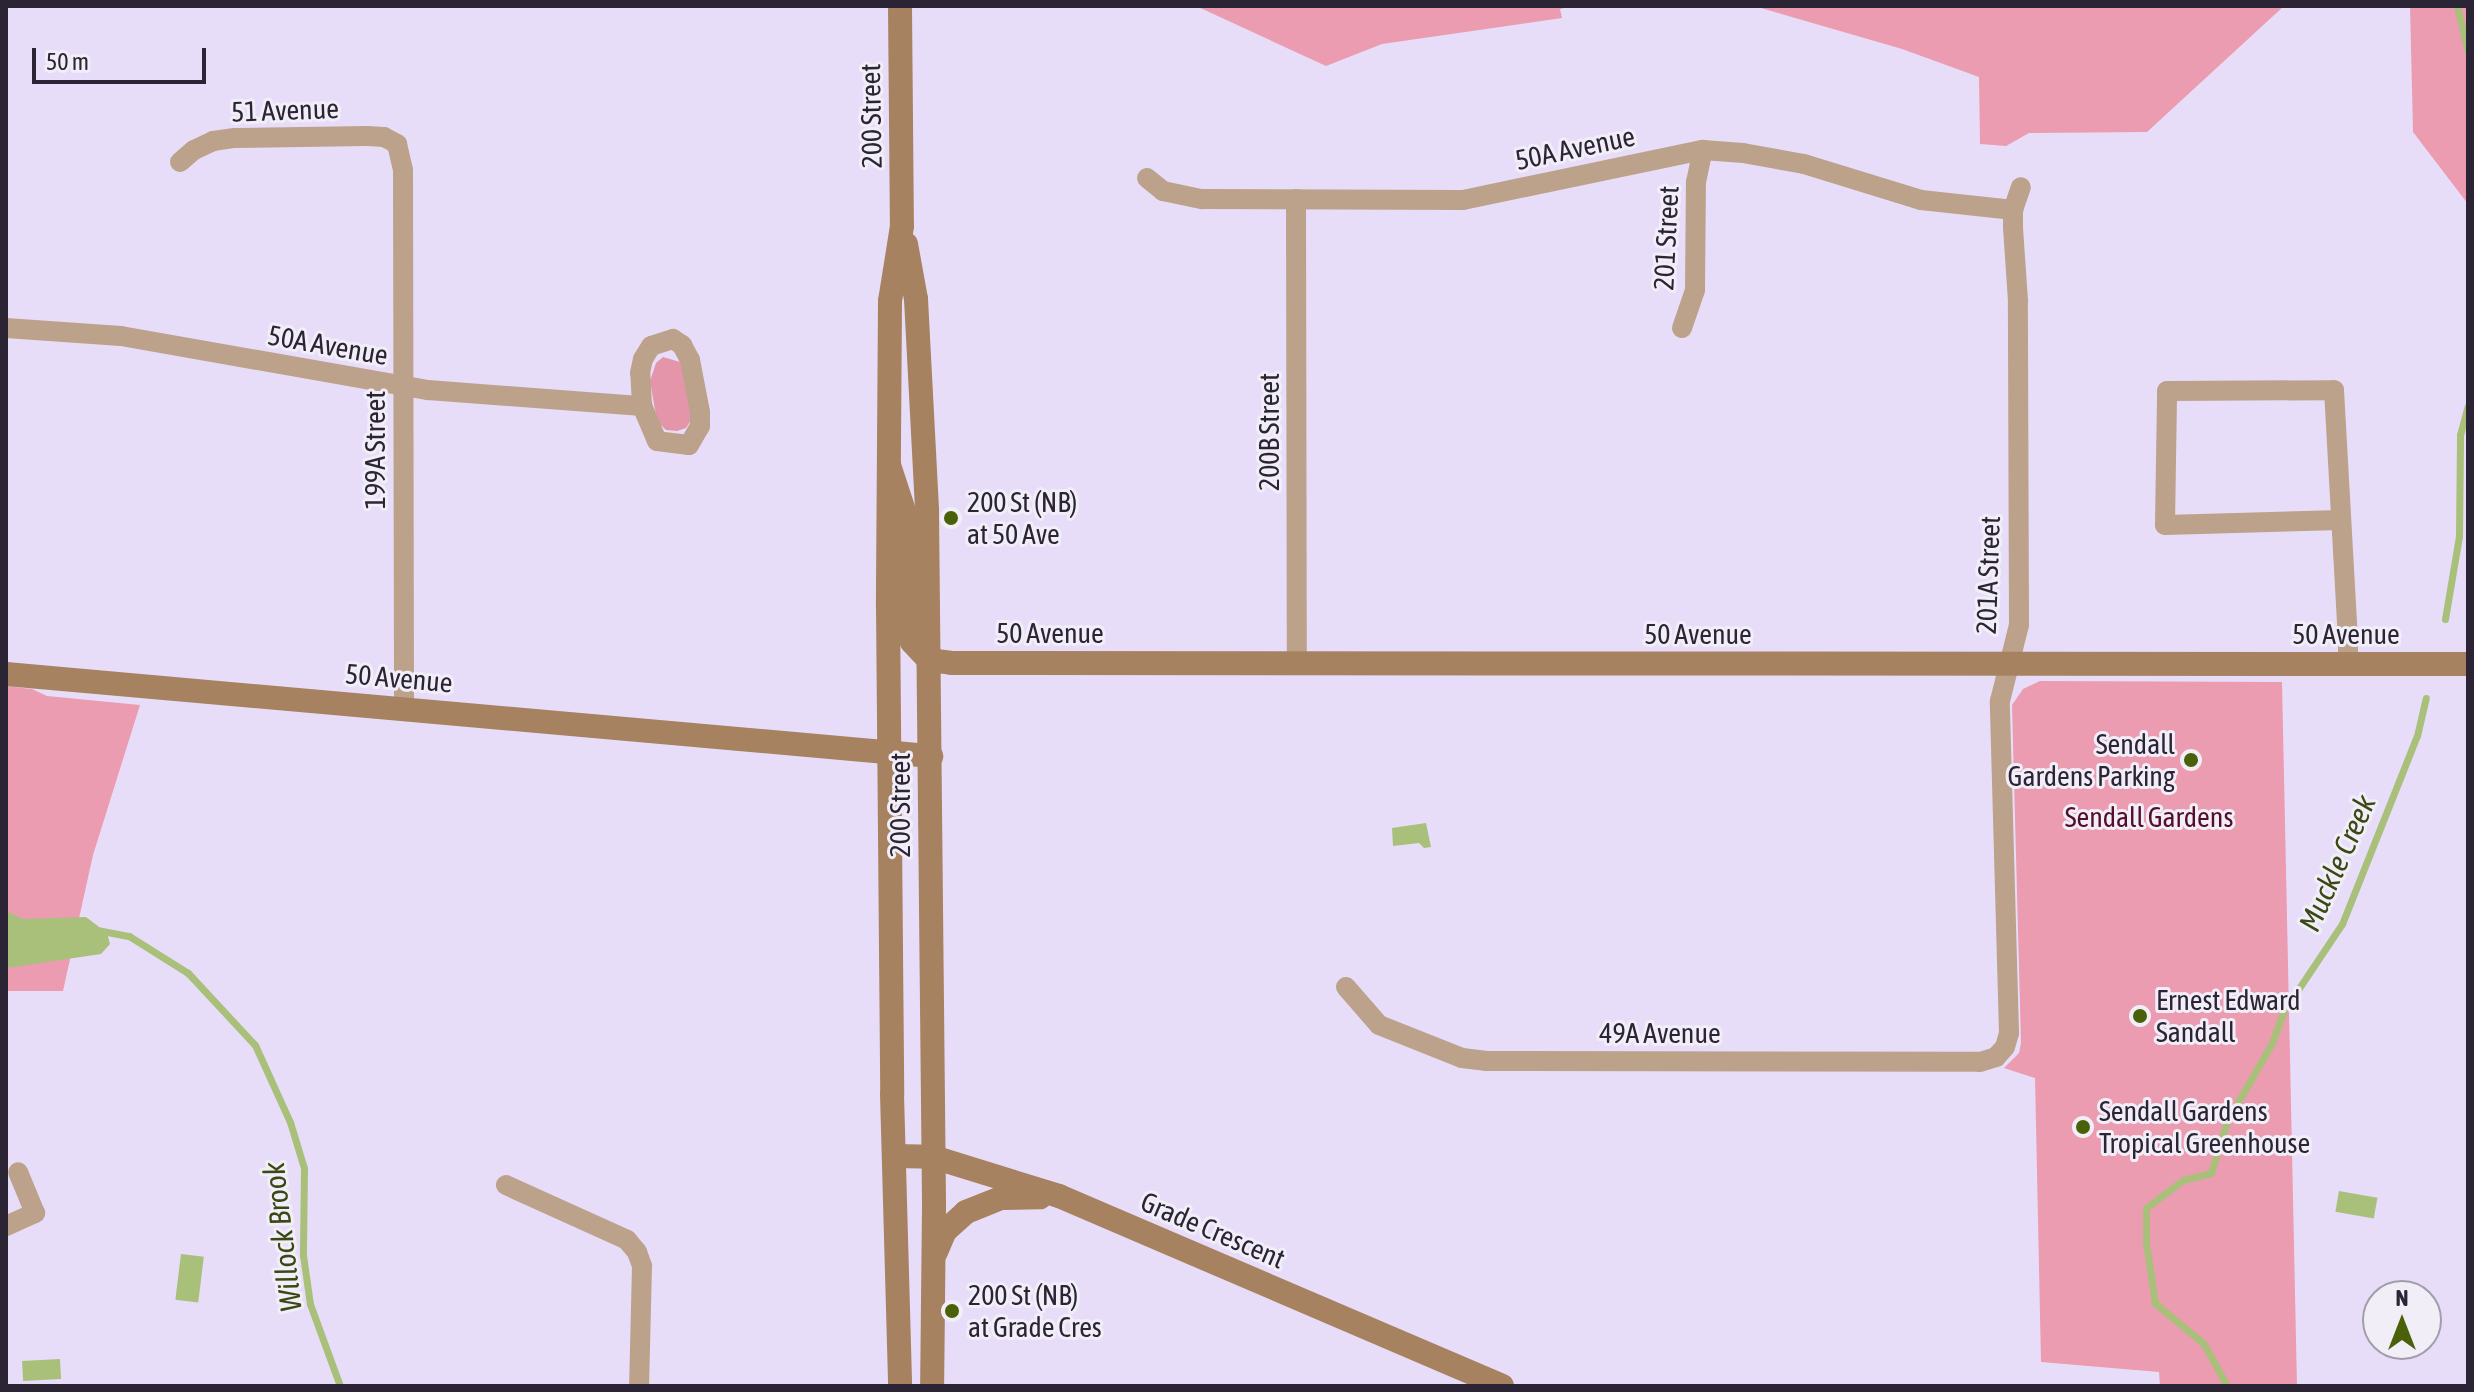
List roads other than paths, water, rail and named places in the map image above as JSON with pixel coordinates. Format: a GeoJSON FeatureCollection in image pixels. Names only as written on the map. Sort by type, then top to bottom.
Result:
{"type":"FeatureCollection","features":[{"type":"Feature","properties":{"kind":"street","name":"200 Street"},"geometry":{"type":"LineString","coordinates":[[900,6],[902,226],[890,301],[889,465],[889,752],[900,1386]]}},
{"type":"Feature","properties":{"kind":"street","name":"51 Avenue"},"geometry":{"type":"LineString","coordinates":[[180,162],[194,150],[213,141],[235,138],[367,136],[384,137],[397,144]]}},
{"type":"Feature","properties":{"kind":"street","name":"199A Street"},"geometry":{"type":"LineString","coordinates":[[397,144],[403,170],[404,708]]}},
{"type":"Feature","properties":{"kind":"street","name":"50A Avenue"},"geometry":{"type":"LineString","coordinates":[[1147,178],[1163,191],[1182,197],[1463,200],[1703,150],[1743,153],[1804,164],[1921,200],[2013,210]]}},
{"type":"Feature","properties":{"kind":"street","name":"201 Street"},"geometry":{"type":"LineString","coordinates":[[1682,328],[1695,290],[1696,182],[1703,150]]}},
{"type":"Feature","properties":{"kind":"street","name":"201A Street"},"geometry":{"type":"LineString","coordinates":[[1996,1057],[2005,1047],[2009,1033],[2000,701],[2019,625],[2018,301],[2013,210],[2021,187]]}},
{"type":"Feature","properties":{"kind":"street","name":"200B Street"},"geometry":{"type":"LineString","coordinates":[[1296,199],[1297,665]]}},
{"type":"Feature","properties":{"kind":"street","name":"200 Street"},"geometry":{"type":"LineString","coordinates":[[902,226],[916,299],[927,511],[934,1257],[932,1386]]}},
{"type":"Feature","properties":{"kind":"street","name":"50A Avenue"},"geometry":{"type":"LineString","coordinates":[[6,328],[145,339],[403,387],[642,406]]}},
{"type":"Feature","properties":{"kind":"street"},"geometry":{"type":"LineString","coordinates":[[673,339],[682,345],[690,360],[700,412],[696,438],[689,445],[657,441],[642,406],[640,373],[643,359],[651,346],[673,339]]}},
{"type":"Feature","properties":{"kind":"street"},"geometry":{"type":"LineString","coordinates":[[2341,520],[2165,525],[2167,391],[2334,390],[2341,520],[2348,664]]}},
{"type":"Feature","properties":{"kind":"street"},"geometry":{"type":"LineString","coordinates":[[889,465],[905,514],[908,618],[912,642],[929,660]]}},
{"type":"Feature","properties":{"kind":"street","name":"50 Avenue"},"geometry":{"type":"LineString","coordinates":[[929,660],[952,663],[1297,665],[2468,664]]}},
{"type":"Feature","properties":{"kind":"street","name":"50 Avenue"},"geometry":{"type":"LineString","coordinates":[[6,674],[931,756]]}},
{"type":"Feature","properties":{"kind":"street","name":"49A Avenue"},"geometry":{"type":"LineString","coordinates":[[1346,987],[1379,1025],[1462,1058],[1487,1061],[1980,1062],[1996,1057]]}},
{"type":"Feature","properties":{"kind":"street","name":"Grade Crescent"},"geometry":{"type":"LineString","coordinates":[[894,1156],[933,1157],[1059,1196],[1502,1386]]}},
{"type":"Feature","properties":{"kind":"street"},"geometry":{"type":"LineString","coordinates":[[6,1226],[35,1213],[18,1172]]}},
{"type":"Feature","properties":{"kind":"street"},"geometry":{"type":"LineString","coordinates":[[506,1185],[627,1240],[637,1252],[642,1266],[639,1386]]}},
{"type":"Feature","properties":{"kind":"street"},"geometry":{"type":"LineString","coordinates":[[934,1257],[945,1231],[966,1212],[1001,1198],[1059,1196]]}},
{"type":"Feature","properties":{"kind":"waterway","name":"Muckle Creek"},"geometry":{"type":"LineString","coordinates":[[2457,6],[2468,52]]}},
{"type":"Feature","properties":{"kind":"waterway","name":"Muckle Creek"},"geometry":{"type":"LineString","coordinates":[[2445,619],[2459,536],[2460,435],[2468,406]]}},
{"type":"Feature","properties":{"kind":"waterway","name":"Muckle Creek"},"geometry":{"type":"LineString","coordinates":[[2227,1386],[2204,1344],[2155,1303],[2146,1243],[2146,1208],[2183,1180],[2211,1173],[2227,1121],[2272,1043],[2283,1012],[2342,924],[2417,736],[2426,698]]}},
{"type":"Feature","properties":{"kind":"waterway","name":"Willock Brook"},"geometry":{"type":"LineString","coordinates":[[97,930],[129,936],[188,973],[255,1045],[290,1122],[304,1168],[303,1255],[310,1304],[340,1386]]}},
{"type":"Feature","properties":{"kind":"place","name":"200 St (NB) at 50 Ave"},"geometry":{"type":"Point","coordinates":[951,518]}},
{"type":"Feature","properties":{"kind":"place","name":"Sendall Gardens Parking"},"geometry":{"type":"Point","coordinates":[2191,760]}},
{"type":"Feature","properties":{"kind":"place","name":"Ernest Edward Sandall"},"geometry":{"type":"Point","coordinates":[2140,1016]}},
{"type":"Feature","properties":{"kind":"place","name":"Sendall Gardens Tropical Greenhouse"},"geometry":{"type":"Point","coordinates":[2083,1127]}},
{"type":"Feature","properties":{"kind":"place","name":"200 St (NB) at Grade Cres"},"geometry":{"type":"Point","coordinates":[952,1311]}},
{"type":"Feature","properties":{"kind":"park label","name":"Sendall Gardens"},"geometry":{"type":"Point","coordinates":[2149,817]}}]}
